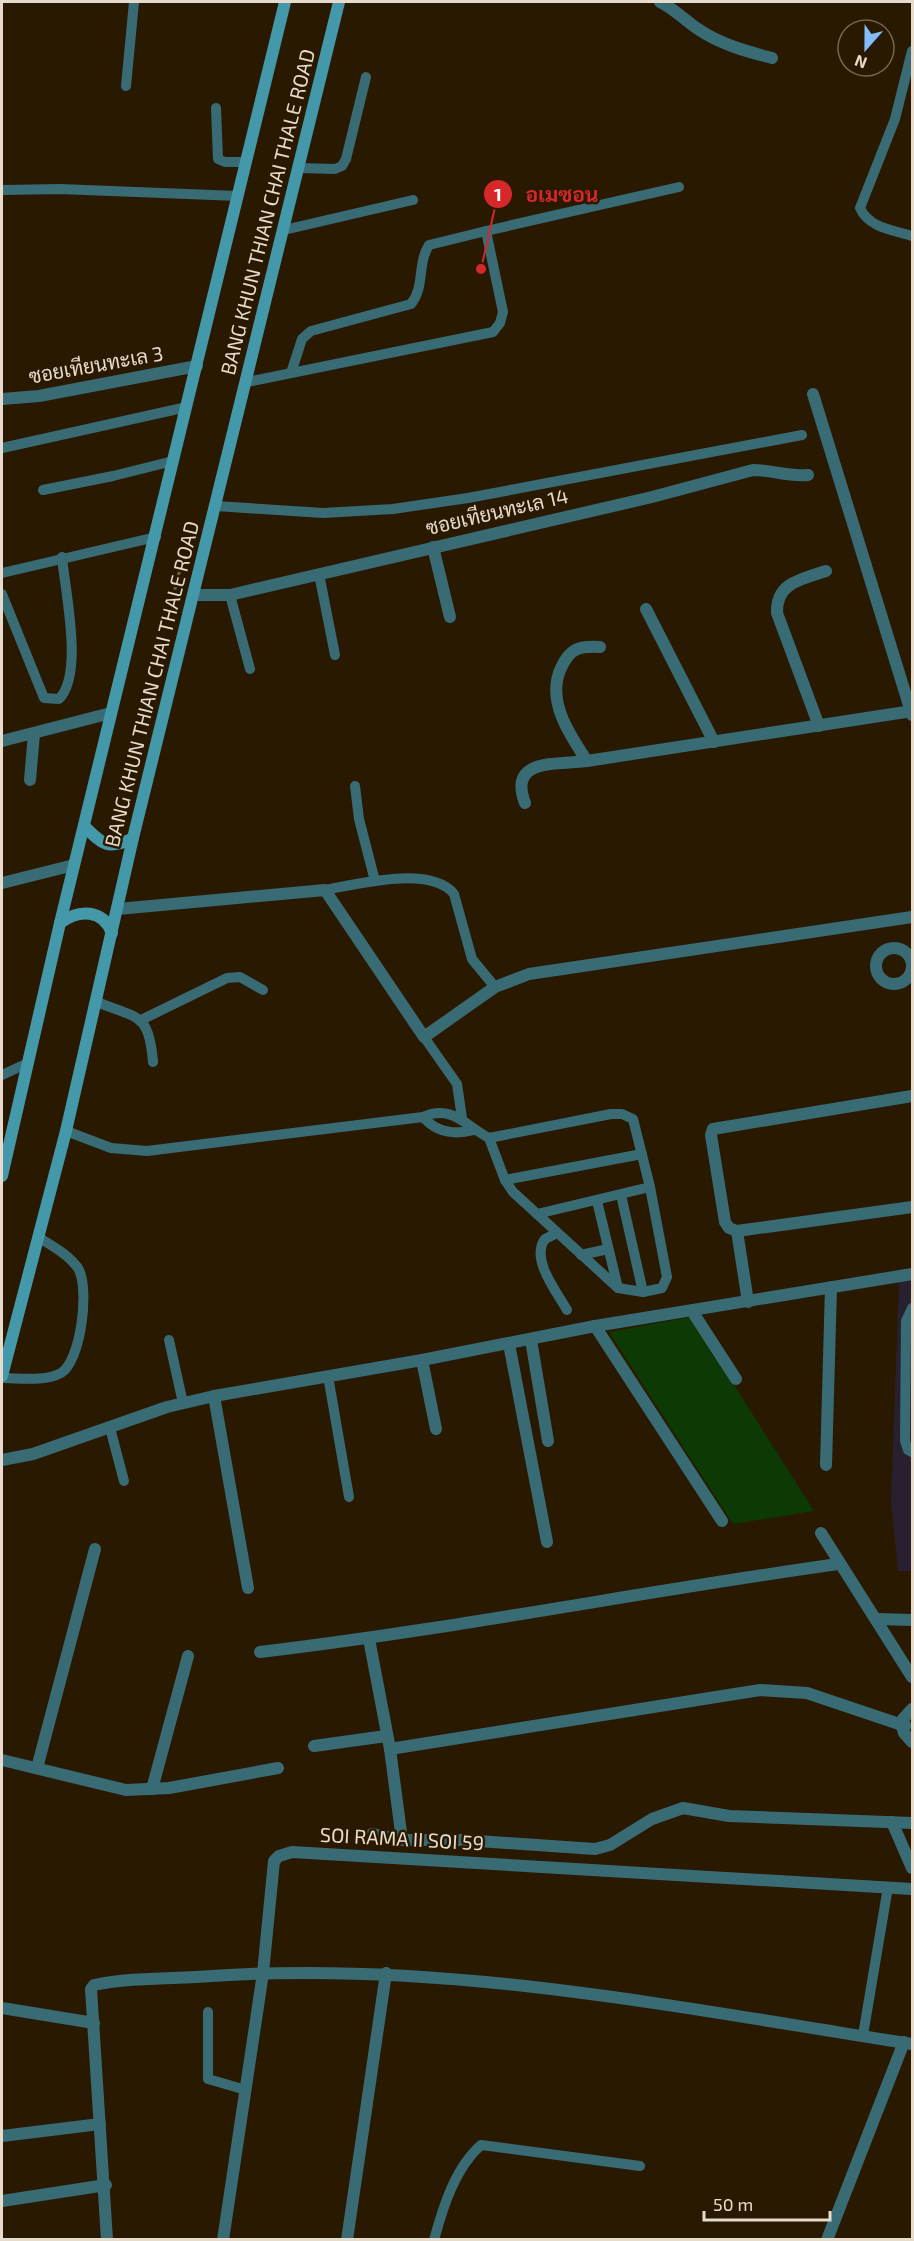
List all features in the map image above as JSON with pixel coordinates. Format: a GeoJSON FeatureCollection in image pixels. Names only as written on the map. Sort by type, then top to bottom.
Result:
{"type":"FeatureCollection","features":[{"type":"Feature","properties":{"kind":"main road","name":"BANG KHUN THIAN CHAI THALE ROAD"},"geometry":{"type":"LineString","coordinates":[[2,1176],[4,1156],[60,923],[285,2]]}},
{"type":"Feature","properties":{"kind":"main road","name":"BANG KHUN THIAN CHAI THALE ROAD"},"geometry":{"type":"LineString","coordinates":[[2,1377],[66,1131],[133,838],[300,168],[339,2]]}},
{"type":"Feature","properties":{"kind":"main road"},"geometry":{"type":"LineString","coordinates":[[84,826],[99,840],[110,846],[119,845],[133,838]]}},
{"type":"Feature","properties":{"kind":"main road"},"geometry":{"type":"LineString","coordinates":[[60,923],[73,914],[98,915],[108,921],[112,933]]}},
{"type":"Feature","properties":{"kind":"street"},"geometry":{"type":"LineString","coordinates":[[660,2],[674,9],[699,30],[722,43],[771,58]]}},
{"type":"Feature","properties":{"kind":"street","name":"ซอยเทียนทะเล 3"},"geometry":{"type":"LineString","coordinates":[[2,399],[39,396],[197,366]]}},
{"type":"Feature","properties":{"kind":"street"},"geometry":{"type":"LineString","coordinates":[[525,803],[520,788],[521,782],[532,767],[587,761],[912,712],[813,394]]}},
{"type":"Feature","properties":{"kind":"street","name":"ซอยเทียนทะเล 14"},"geometry":{"type":"LineString","coordinates":[[194,595],[230,595],[652,497],[753,470],[764,470],[789,477],[808,475]]}},
{"type":"Feature","properties":{"kind":"street"},"geometry":{"type":"LineString","coordinates":[[433,547],[450,617]]}},
{"type":"Feature","properties":{"kind":"street"},"geometry":{"type":"LineString","coordinates":[[819,726],[777,613],[777,602],[783,588],[797,580],[826,571]]}},
{"type":"Feature","properties":{"kind":"street"},"geometry":{"type":"LineString","coordinates":[[646,609],[714,742]]}},
{"type":"Feature","properties":{"kind":"street"},"geometry":{"type":"LineString","coordinates":[[587,761],[556,703],[554,690],[568,654],[577,647],[600,647]]}},
{"type":"Feature","properties":{"kind":"street"},"geometry":{"type":"LineString","coordinates":[[2,741],[111,713]]}},
{"type":"Feature","properties":{"kind":"street"},"geometry":{"type":"LineString","coordinates":[[30,780],[34,734]]}},
{"type":"Feature","properties":{"kind":"street"},"geometry":{"type":"LineString","coordinates":[[2,883],[74,865]]}},
{"type":"Feature","properties":{"kind":"street"},"geometry":{"type":"LineString","coordinates":[[118,909],[325,890],[424,1037],[495,987],[529,974],[912,917]]}},
{"type":"Feature","properties":{"kind":"street"},"geometry":{"type":"LineString","coordinates":[[912,1096],[713,1129],[711,1136],[725,1222],[729,1228],[736,1231],[912,1207]]}},
{"type":"Feature","properties":{"kind":"street"},"geometry":{"type":"LineString","coordinates":[[736,1231],[747,1302]]}},
{"type":"Feature","properties":{"kind":"street"},"geometry":{"type":"LineString","coordinates":[[2,1460],[33,1454],[183,1403],[214,1396],[531,1340],[595,1326],[912,1274]]}},
{"type":"Feature","properties":{"kind":"street"},"geometry":{"type":"LineString","coordinates":[[826,1465],[831,1287]]}},
{"type":"Feature","properties":{"kind":"street"},"geometry":{"type":"LineString","coordinates":[[692,1311],[736,1378]]}},
{"type":"Feature","properties":{"kind":"street"},"geometry":{"type":"LineString","coordinates":[[595,1326],[722,1521]]}},
{"type":"Feature","properties":{"kind":"street"},"geometry":{"type":"LineString","coordinates":[[531,1340],[548,1441]]}},
{"type":"Feature","properties":{"kind":"street"},"geometry":{"type":"LineString","coordinates":[[509,1344],[547,1542]]}},
{"type":"Feature","properties":{"kind":"street"},"geometry":{"type":"LineString","coordinates":[[422,1360],[436,1429]]}},
{"type":"Feature","properties":{"kind":"street"},"geometry":{"type":"LineString","coordinates":[[214,1396],[248,1588]]}},
{"type":"Feature","properties":{"kind":"street"},"geometry":{"type":"LineString","coordinates":[[821,1533],[838,1564],[878,1619],[912,1677]]}},
{"type":"Feature","properties":{"kind":"street"},"geometry":{"type":"LineString","coordinates":[[37,1768],[95,1549]]}},
{"type":"Feature","properties":{"kind":"street"},"geometry":{"type":"LineString","coordinates":[[260,1652],[369,1639],[708,1582],[838,1564]]}},
{"type":"Feature","properties":{"kind":"street"},"geometry":{"type":"LineString","coordinates":[[878,1619],[912,1620]]}},
{"type":"Feature","properties":{"kind":"street"},"geometry":{"type":"LineString","coordinates":[[369,1639],[390,1749],[402,1840]]}},
{"type":"Feature","properties":{"kind":"street"},"geometry":{"type":"LineString","coordinates":[[152,1789],[188,1656]]}},
{"type":"Feature","properties":{"kind":"street"},"geometry":{"type":"LineString","coordinates":[[390,1749],[760,1690],[807,1693],[905,1726]]}},
{"type":"Feature","properties":{"kind":"street"},"geometry":{"type":"LineString","coordinates":[[905,1726],[903,1719],[912,1709]]}},
{"type":"Feature","properties":{"kind":"street"},"geometry":{"type":"LineString","coordinates":[[905,1726],[902,1726],[904,1733],[912,1742]]}},
{"type":"Feature","properties":{"kind":"street"},"geometry":{"type":"LineString","coordinates":[[314,1746],[386,1736]]}},
{"type":"Feature","properties":{"kind":"street"},"geometry":{"type":"LineString","coordinates":[[2,1760],[126,1790],[152,1789],[278,1768]]}},
{"type":"Feature","properties":{"kind":"street"},"geometry":{"type":"LineString","coordinates":[[372,1834],[402,1840],[463,1840],[595,1849],[622,1839],[652,1819],[683,1808],[729,1816],[912,1823]]}},
{"type":"Feature","properties":{"kind":"street"},"geometry":{"type":"LineString","coordinates":[[892,1822],[912,1868]]}},
{"type":"Feature","properties":{"kind":"street","name":"SOI RAMA II SOI 59"},"geometry":{"type":"LineString","coordinates":[[223,2240],[263,1973],[274,1861],[279,1856],[292,1852],[912,1889]]}},
{"type":"Feature","properties":{"kind":"street"},"geometry":{"type":"LineString","coordinates":[[107,2240],[106,2186],[91,1989],[94,1985],[263,1973],[386,1973],[592,1994],[908,2043],[827,2240]]}},
{"type":"Feature","properties":{"kind":"street"},"geometry":{"type":"LineString","coordinates":[[347,2240],[386,1973]]}},
{"type":"Feature","properties":{"kind":"street"},"geometry":{"type":"LineString","coordinates":[[2,2008],[94,2023]]}},
{"type":"Feature","properties":{"kind":"street"},"geometry":{"type":"LineString","coordinates":[[2,2136],[100,2124]]}},
{"type":"Feature","properties":{"kind":"street"},"geometry":{"type":"LineString","coordinates":[[2,2201],[106,2186]]}},
{"type":"Feature","properties":{"kind":"lane"},"geometry":{"type":"LineString","coordinates":[[126,86],[134,2]]}},
{"type":"Feature","properties":{"kind":"lane"},"geometry":{"type":"LineString","coordinates":[[912,51],[895,119],[860,208],[864,217],[872,224],[912,236]]}},
{"type":"Feature","properties":{"kind":"lane"},"geometry":{"type":"LineString","coordinates":[[300,168],[335,169],[342,166],[346,159],[366,77]]}},
{"type":"Feature","properties":{"kind":"lane"},"geometry":{"type":"LineString","coordinates":[[216,108],[218,159],[225,162],[246,162]]}},
{"type":"Feature","properties":{"kind":"lane"},"geometry":{"type":"LineString","coordinates":[[291,374],[302,339],[310,331],[411,304],[418,296],[423,254],[429,245],[679,187]]}},
{"type":"Feature","properties":{"kind":"lane"},"geometry":{"type":"LineString","coordinates":[[2,190],[60,189],[238,196]]}},
{"type":"Feature","properties":{"kind":"lane"},"geometry":{"type":"LineString","coordinates":[[284,230],[413,200]]}},
{"type":"Feature","properties":{"kind":"lane"},"geometry":{"type":"LineString","coordinates":[[247,382],[493,332],[500,323],[503,312],[486,231]]}},
{"type":"Feature","properties":{"kind":"lane"},"geometry":{"type":"LineString","coordinates":[[2,448],[187,407]]}},
{"type":"Feature","properties":{"kind":"lane"},"geometry":{"type":"LineString","coordinates":[[216,506],[323,513],[393,509],[468,498],[802,435]]}},
{"type":"Feature","properties":{"kind":"lane"},"geometry":{"type":"LineString","coordinates":[[43,490],[113,476],[173,460]]}},
{"type":"Feature","properties":{"kind":"lane"},"geometry":{"type":"LineString","coordinates":[[2,573],[62,557],[156,537]]}},
{"type":"Feature","properties":{"kind":"lane"},"geometry":{"type":"LineString","coordinates":[[2,594],[44,698],[59,699],[66,692],[70,681],[72,659],[62,557]]}},
{"type":"Feature","properties":{"kind":"lane"},"geometry":{"type":"LineString","coordinates":[[319,574],[335,655]]}},
{"type":"Feature","properties":{"kind":"lane"},"geometry":{"type":"LineString","coordinates":[[230,595],[250,669]]}},
{"type":"Feature","properties":{"kind":"lane"},"geometry":{"type":"LineString","coordinates":[[355,786],[359,819],[375,881]]}},
{"type":"Feature","properties":{"kind":"lane"},"geometry":{"type":"LineString","coordinates":[[325,890],[403,878],[434,880],[448,887],[454,894],[472,959],[495,987]]}},
{"type":"Feature","properties":{"kind":"lane"},"geometry":{"type":"LineString","coordinates":[[141,1020],[227,978],[240,977],[263,990]]}},
{"type":"Feature","properties":{"kind":"lane"},"geometry":{"type":"LineString","coordinates":[[97,1002],[141,1020],[147,1026],[151,1037],[153,1062]]}},
{"type":"Feature","properties":{"kind":"lane"},"geometry":{"type":"LineString","coordinates":[[424,1037],[456,1084],[462,1118]]}},
{"type":"Feature","properties":{"kind":"lane"},"geometry":{"type":"LineString","coordinates":[[2,1076],[28,1063]]}},
{"type":"Feature","properties":{"kind":"lane"},"geometry":{"type":"LineString","coordinates":[[66,1131],[111,1148],[147,1151],[423,1117],[435,1112],[462,1118],[474,1130],[489,1138],[622,1114],[633,1119],[650,1187],[668,1277],[662,1288],[643,1292],[618,1288],[572,1244],[556,1233],[505,1180],[489,1138]]}},
{"type":"Feature","properties":{"kind":"lane"},"geometry":{"type":"LineString","coordinates":[[423,1117],[432,1127],[459,1134],[474,1130]]}},
{"type":"Feature","properties":{"kind":"lane"},"geometry":{"type":"LineString","coordinates":[[505,1180],[642,1154]]}},
{"type":"Feature","properties":{"kind":"lane"},"geometry":{"type":"LineString","coordinates":[[537,1214],[650,1187]]}},
{"type":"Feature","properties":{"kind":"lane"},"geometry":{"type":"LineString","coordinates":[[621,1195],[643,1292]]}},
{"type":"Feature","properties":{"kind":"lane"},"geometry":{"type":"LineString","coordinates":[[597,1201],[618,1288]]}},
{"type":"Feature","properties":{"kind":"lane"},"geometry":{"type":"LineString","coordinates":[[556,1233],[544,1239],[540,1250],[542,1264],[567,1310]]}},
{"type":"Feature","properties":{"kind":"lane"},"geometry":{"type":"LineString","coordinates":[[2,1377],[47,1378],[60,1374],[70,1366],[75,1354],[84,1302],[83,1282],[79,1269],[66,1255],[38,1238]]}},
{"type":"Feature","properties":{"kind":"lane"},"geometry":{"type":"LineString","coordinates":[[581,1255],[608,1249]]}},
{"type":"Feature","properties":{"kind":"lane"},"geometry":{"type":"LineString","coordinates":[[912,1308],[906,1322],[905,1441],[908,1450],[912,1452]]}},
{"type":"Feature","properties":{"kind":"lane"},"geometry":{"type":"LineString","coordinates":[[169,1340],[183,1403]]}},
{"type":"Feature","properties":{"kind":"lane"},"geometry":{"type":"LineString","coordinates":[[328,1376],[349,1497]]}},
{"type":"Feature","properties":{"kind":"lane"},"geometry":{"type":"LineString","coordinates":[[110,1428],[124,1481]]}},
{"type":"Feature","properties":{"kind":"lane"},"geometry":{"type":"LineString","coordinates":[[863,2035],[888,1887]]}},
{"type":"Feature","properties":{"kind":"lane"},"geometry":{"type":"LineString","coordinates":[[208,2012],[208,2079],[246,2090]]}},
{"type":"Feature","properties":{"kind":"lane"},"geometry":{"type":"LineString","coordinates":[[434,2240],[442,2213],[466,2158],[481,2145],[640,2166]]}},
{"type":"Feature","properties":{"kind":"path"},"geometry":{"type":"LineString","coordinates":[[173,597],[182,561]]}},
{"type":"Feature","properties":{"kind":"shaded area"},"geometry":{"type":"Polygon","coordinates":[[[912,1279],[912,1571],[898,1571],[891,1502],[899,1282],[912,1279]]]}},
{"type":"Feature","properties":{"kind":"green space"},"geometry":{"type":"Polygon","coordinates":[[[691,1317],[814,1511],[733,1524],[609,1332],[691,1317]]]}},
{"type":"Feature","properties":{"kind":"place","name":"อเมซอน"},"geometry":{"type":"Point","coordinates":[481,269]}}]}
